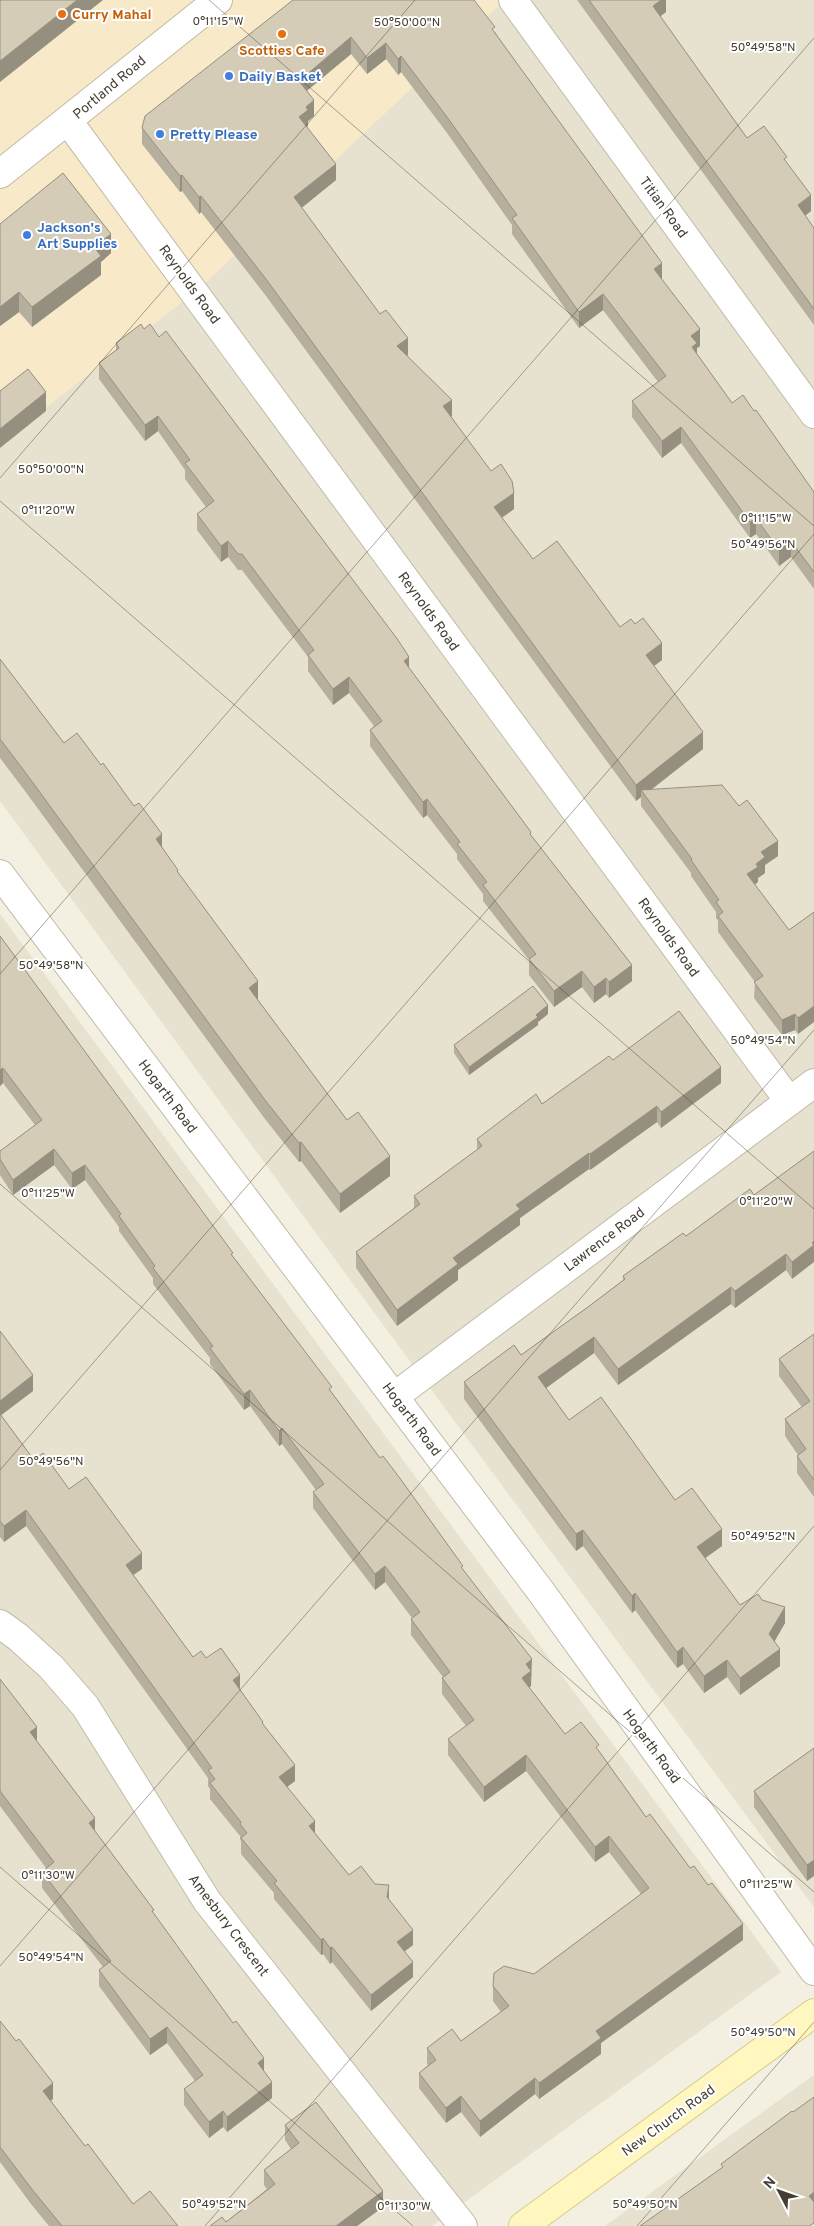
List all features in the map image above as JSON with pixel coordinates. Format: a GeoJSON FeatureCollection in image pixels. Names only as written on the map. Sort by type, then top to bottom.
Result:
{"type":"FeatureCollection","features":[{"type":"Feature","properties":{"kind":"main road","name":"New Church Road"},"geometry":{"type":"LineString","coordinates":[[523,2226],[814,2013]]}},
{"type":"Feature","properties":{"kind":"street","name":"Portland Road"},"geometry":{"type":"LineString","coordinates":[[0,174],[218,0]]}},
{"type":"Feature","properties":{"kind":"street","name":"Titian Road"},"geometry":{"type":"LineString","coordinates":[[513,0],[814,414]]}},
{"type":"Feature","properties":{"kind":"street","name":"Reynolds Road"},"geometry":{"type":"LineString","coordinates":[[68,121],[789,1101]]}},
{"type":"Feature","properties":{"kind":"street","name":"Hogarth Road"},"geometry":{"type":"LineString","coordinates":[[0,874],[548,1601],[814,1971]]}},
{"type":"Feature","properties":{"kind":"street","name":"Lawrence Road"},"geometry":{"type":"LineString","coordinates":[[395,1396],[814,1083]]}},
{"type":"Feature","properties":{"kind":"street","name":"Amesbury Crescent"},"geometry":{"type":"LineString","coordinates":[[0,1624],[52,1667],[85,1706],[207,1901],[463,2226]]}},
{"type":"Feature","properties":{"kind":"shaded area"},"geometry":{"type":"Polygon","coordinates":[[[0,0],[505,0],[199,289],[0,443],[0,0]]]}},
{"type":"Feature","properties":{"kind":"shaded area"},"geometry":{"type":"Polygon","coordinates":[[[478,0],[814,0],[814,1907],[356,1288],[0,801],[0,389],[478,0]]]}},
{"type":"Feature","properties":{"kind":"shaded area"},"geometry":{"type":"Polygon","coordinates":[[[0,914],[781,1972],[432,2226],[0,2226],[0,914]]]}},
{"type":"Feature","properties":{"kind":"shaded area"},"geometry":{"type":"Polygon","coordinates":[[[814,2075],[814,2226],[605,2226],[814,2075]]]}},
{"type":"Feature","properties":{"kind":"building"},"geometry":{"type":"Polygon","coordinates":[[[1,0],[77,0],[0,61],[1,0]]]}},
{"type":"Feature","properties":{"kind":"building"},"geometry":{"type":"Polygon","coordinates":[[[293,0],[474,0],[495,27],[492,29],[662,263],[654,269],[700,329],[691,336],[697,343],[692,347],[732,403],[743,395],[754,411],[756,410],[814,492],[814,572],[791,541],[779,550],[756,518],[750,522],[681,427],[662,441],[632,401],[666,376],[603,294],[579,312],[512,218],[517,215],[447,117],[401,56],[398,59],[386,43],[367,58],[351,37],[299,81],[314,100],[306,107],[308,110],[299,117],[336,164],[294,197],[380,314],[386,310],[408,338],[397,346],[452,400],[443,406],[491,471],[501,464],[512,481],[514,493],[494,507],[533,559],[557,541],[620,627],[631,619],[635,624],[643,618],[662,643],[646,655],[703,732],[636,785],[266,279],[201,196],[199,197],[182,175],[180,176],[142,128],[145,116],[293,0]]]}},
{"type":"Feature","properties":{"kind":"building"},"geometry":{"type":"Polygon","coordinates":[[[589,0],[661,0],[653,6],[747,138],[764,126],[787,157],[784,159],[811,195],[798,205],[814,228],[814,309],[589,0]]]}},
{"type":"Feature","properties":{"kind":"building"},"geometry":{"type":"Polygon","coordinates":[[[63,173],[111,234],[94,247],[101,256],[32,307],[19,292],[0,307],[0,224],[63,173]]]}},
{"type":"Feature","properties":{"kind":"building"},"geometry":{"type":"Polygon","coordinates":[[[141,324],[144,329],[150,324],[159,337],[166,331],[398,640],[409,657],[404,661],[531,832],[530,834],[632,965],[609,982],[606,978],[594,987],[582,971],[554,991],[529,959],[536,954],[483,885],[487,882],[457,844],[460,842],[427,799],[423,802],[370,730],[382,721],[349,677],[333,689],[308,655],[314,650],[242,554],[238,554],[228,541],[221,546],[197,514],[214,501],[185,463],[190,460],[158,416],[145,425],[99,363],[119,348],[116,343],[141,324]]]}},
{"type":"Feature","properties":{"kind":"building"},"geometry":{"type":"Polygon","coordinates":[[[28,369],[46,392],[0,429],[0,391],[28,369]]]}},
{"type":"Feature","properties":{"kind":"building"},"geometry":{"type":"Polygon","coordinates":[[[0,659],[64,743],[77,733],[101,765],[103,763],[134,806],[139,803],[162,834],[156,839],[177,871],[258,981],[249,988],[347,1120],[358,1112],[390,1156],[340,1194],[301,1142],[299,1143],[265,1100],[0,739],[0,659]]]}},
{"type":"Feature","properties":{"kind":"building"},"geometry":{"type":"Polygon","coordinates":[[[722,785],[739,806],[747,800],[778,841],[761,852],[765,857],[756,864],[758,867],[747,874],[789,930],[814,912],[814,1006],[798,1018],[795,1014],[782,1020],[754,982],[763,976],[718,916],[723,912],[716,902],[719,900],[692,859],[641,790],[722,785]]]}},
{"type":"Feature","properties":{"kind":"building"},"geometry":{"type":"Polygon","coordinates":[[[0,936],[233,1253],[231,1254],[332,1387],[329,1389],[380,1458],[383,1456],[399,1477],[463,1566],[461,1567],[532,1659],[526,1664],[531,1671],[522,1678],[565,1734],[581,1722],[599,1745],[596,1747],[646,1817],[650,1814],[690,1868],[694,1866],[708,1885],[712,1883],[743,1924],[596,2031],[601,2038],[539,2083],[535,2078],[480,2121],[461,2096],[446,2108],[419,2073],[436,2060],[427,2048],[452,2029],[461,2041],[509,2006],[493,1986],[494,1973],[504,1966],[534,1974],[649,1888],[609,1836],[595,1847],[526,1755],[484,1787],[448,1739],[474,1720],[442,1678],[450,1672],[411,1619],[420,1612],[385,1566],[375,1574],[313,1492],[324,1484],[282,1428],[279,1431],[250,1390],[244,1394],[210,1348],[213,1346],[153,1268],[155,1266],[119,1216],[121,1214],[85,1165],[72,1173],[54,1149],[13,1180],[0,1159],[0,1151],[42,1120],[3,1068],[0,1070],[0,936]]]}},
{"type":"Feature","properties":{"kind":"building"},"geometry":{"type":"Polygon","coordinates":[[[533,986],[548,1005],[536,1015],[538,1017],[469,1067],[454,1045],[533,986]]]}},
{"type":"Feature","properties":{"kind":"building"},"geometry":{"type":"Polygon","coordinates":[[[679,1011],[721,1067],[661,1112],[657,1106],[516,1205],[520,1209],[453,1258],[458,1264],[397,1310],[356,1252],[420,1204],[414,1196],[482,1146],[477,1139],[536,1094],[542,1104],[609,1056],[613,1060],[679,1011]]]}},
{"type":"Feature","properties":{"kind":"building"},"geometry":{"type":"Polygon","coordinates":[[[814,1151],[814,1241],[812,1243],[814,1245],[792,1262],[786,1254],[735,1291],[731,1287],[618,1369],[594,1337],[538,1377],[569,1420],[601,1397],[675,1500],[692,1488],[722,1529],[697,1547],[740,1605],[758,1594],[762,1600],[785,1607],[769,1634],[780,1649],[740,1678],[727,1660],[704,1676],[683,1647],[677,1652],[635,1593],[632,1596],[583,1530],[576,1534],[464,1382],[514,1345],[521,1355],[588,1307],[625,1279],[623,1276],[683,1233],[686,1236],[750,1189],[754,1195],[814,1151]]]}},
{"type":"Feature","properties":{"kind":"building"},"geometry":{"type":"Polygon","coordinates":[[[0,1331],[33,1375],[0,1401],[0,1331]]]}},
{"type":"Feature","properties":{"kind":"building"},"geometry":{"type":"Polygon","coordinates":[[[814,1334],[814,1480],[797,1456],[806,1449],[785,1419],[810,1401],[779,1359],[814,1334]]]}},
{"type":"Feature","properties":{"kind":"building"},"geometry":{"type":"Polygon","coordinates":[[[0,1414],[34,1460],[43,1453],[69,1489],[86,1477],[142,1553],[126,1565],[193,1657],[201,1651],[206,1658],[221,1648],[240,1675],[233,1680],[262,1723],[295,1765],[279,1777],[315,1821],[309,1826],[349,1875],[361,1866],[375,1884],[389,1885],[387,1897],[413,1930],[397,1942],[413,1962],[371,1995],[332,1947],[330,1948],[323,1938],[321,1940],[274,1883],[277,1881],[241,1838],[247,1833],[240,1824],[241,1822],[210,1783],[215,1779],[208,1770],[212,1768],[26,1510],[4,1526],[0,1521],[0,1414]]]}},
{"type":"Feature","properties":{"kind":"building"},"geometry":{"type":"Polygon","coordinates":[[[0,1679],[37,1727],[30,1732],[95,1818],[89,1823],[154,1910],[152,1911],[233,2023],[236,2021],[264,2058],[258,2063],[272,2082],[227,2117],[223,2111],[209,2122],[184,2089],[203,2075],[167,2027],[150,2039],[99,1970],[111,1961],[42,1872],[54,1862],[0,1791],[0,1679]]]}},
{"type":"Feature","properties":{"kind":"building"},"geometry":{"type":"Polygon","coordinates":[[[814,1748],[814,1860],[807,1865],[754,1791],[814,1748]]]}},
{"type":"Feature","properties":{"kind":"building"},"geometry":{"type":"Polygon","coordinates":[[[0,2021],[16,2041],[19,2039],[53,2083],[43,2091],[85,2146],[88,2144],[133,2204],[150,2191],[178,2226],[62,2226],[0,2147],[0,2021]]]}},
{"type":"Feature","properties":{"kind":"building"},"geometry":{"type":"Polygon","coordinates":[[[814,2097],[814,2192],[809,2196],[814,2202],[814,2223],[809,2226],[640,2226],[723,2167],[721,2164],[792,2111],[814,2097]]]}},
{"type":"Feature","properties":{"kind":"building"},"geometry":{"type":"Polygon","coordinates":[[[316,2102],[383,2191],[336,2226],[210,2226],[222,2217],[226,2222],[275,2184],[264,2170],[299,2143],[285,2125],[316,2102]]]}},
{"type":"Feature","properties":{"kind":"place","name":"Curry Mahal"},"geometry":{"type":"Point","coordinates":[62,14]}},
{"type":"Feature","properties":{"kind":"place","name":"Scotties Cafe"},"geometry":{"type":"Point","coordinates":[282,34]}},
{"type":"Feature","properties":{"kind":"place","name":"Daily Basket"},"geometry":{"type":"Point","coordinates":[229,76]}},
{"type":"Feature","properties":{"kind":"place","name":"Pretty Please"},"geometry":{"type":"Point","coordinates":[160,134]}},
{"type":"Feature","properties":{"kind":"place","name":"Jackson's Art Supplies"},"geometry":{"type":"Point","coordinates":[27,235]}}]}
